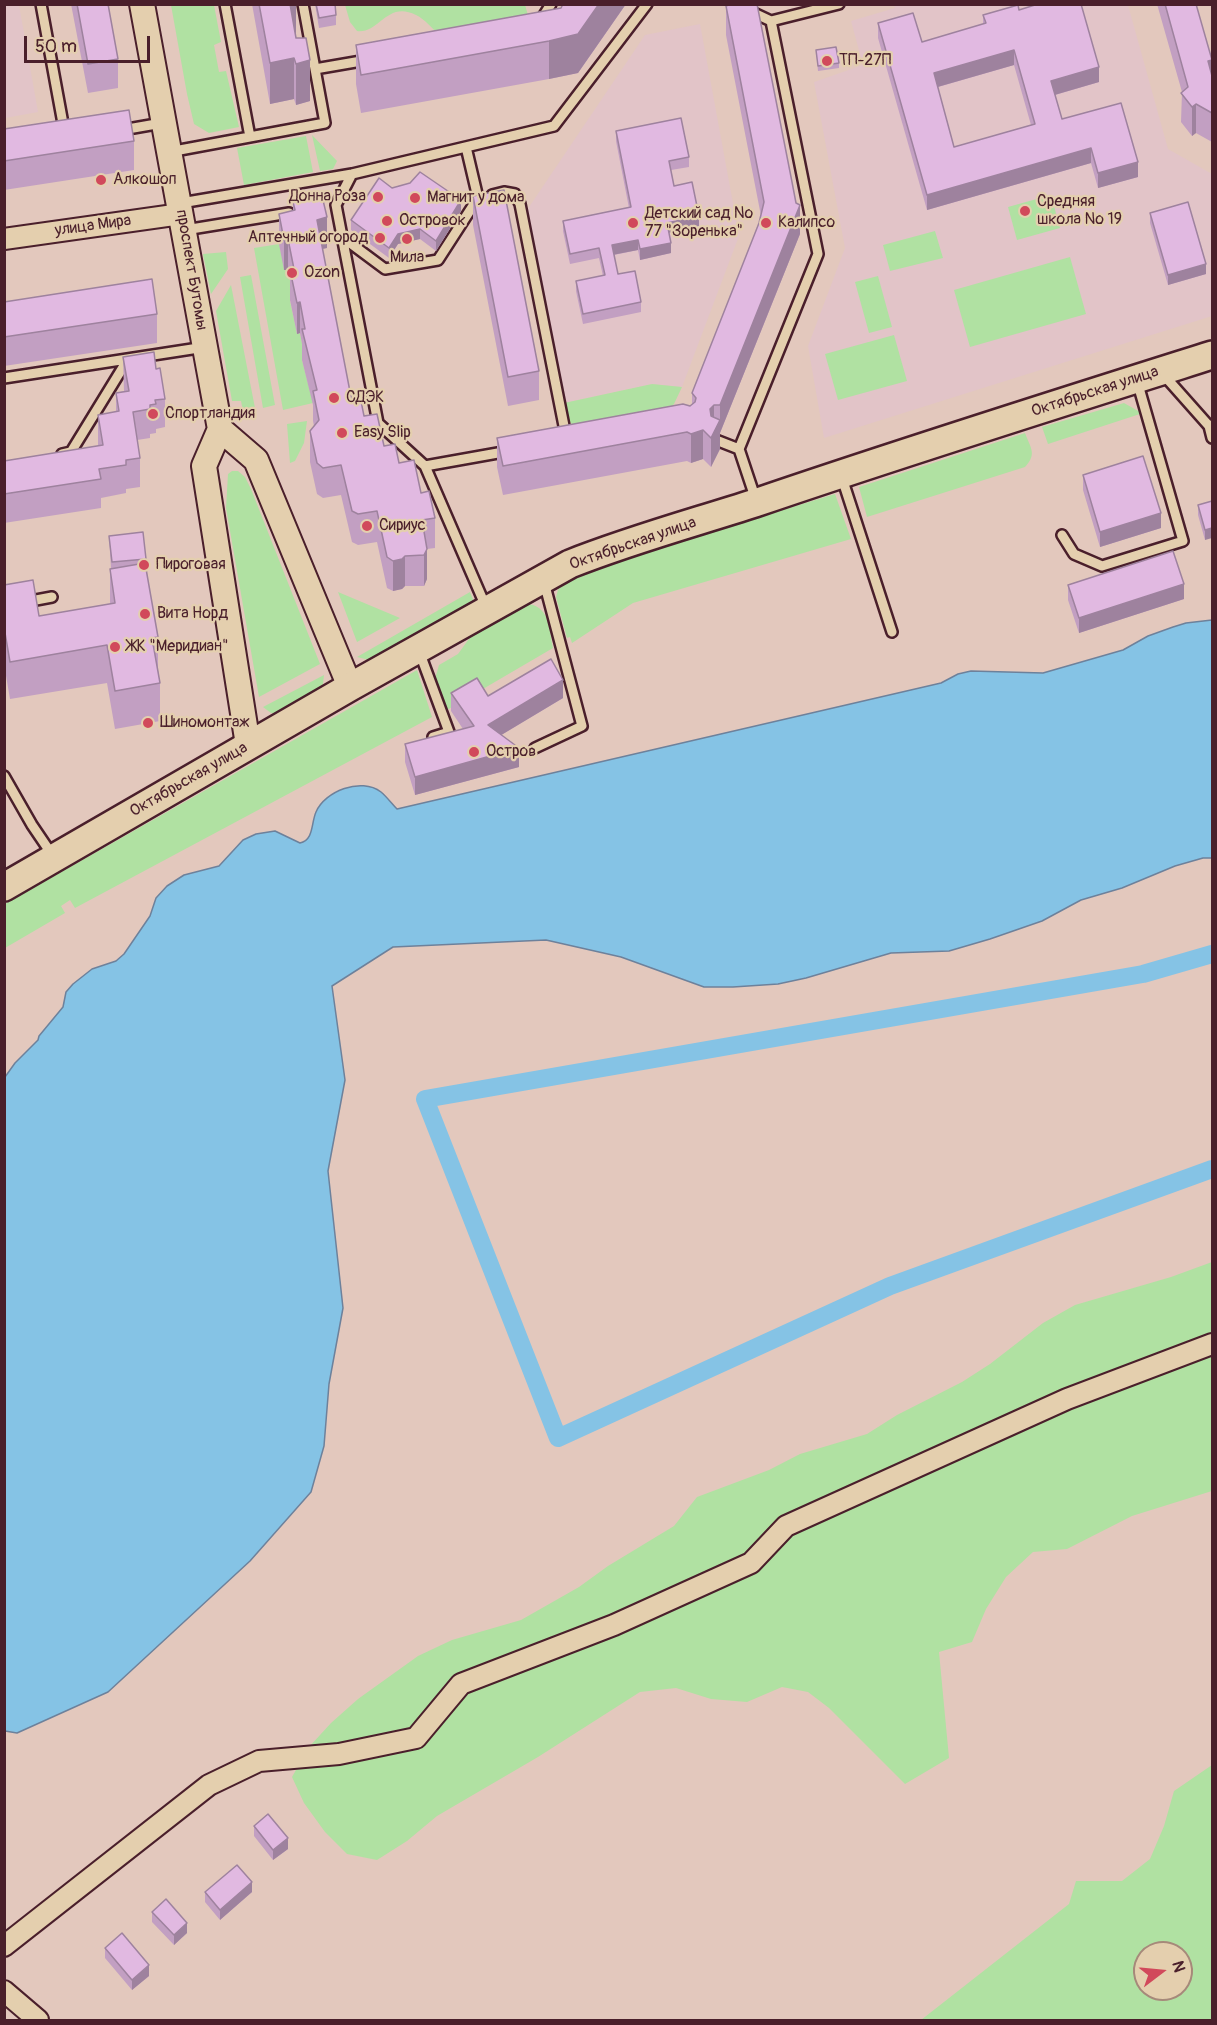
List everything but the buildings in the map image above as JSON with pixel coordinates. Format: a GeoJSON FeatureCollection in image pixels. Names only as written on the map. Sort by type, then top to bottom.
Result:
{"type":"FeatureCollection","features":[{"type":"Feature","properties":{"kind":"main road","name":"Октябрьская улица"},"geometry":{"type":"LineString","coordinates":[[4,886],[56,859],[248,745],[570,564],[605,550],[840,473],[1212,354]]}},
{"type":"Feature","properties":{"kind":"street","name":"проспект Бутомы"},"geometry":{"type":"LineString","coordinates":[[142,4],[220,429]]}},
{"type":"Feature","properties":{"kind":"street","name":"улица Мира"},"geometry":{"type":"LineString","coordinates":[[4,239],[181,216]]}},
{"type":"Feature","properties":{"kind":"street"},"geometry":{"type":"LineString","coordinates":[[248,745],[204,466],[220,429],[256,460],[350,687]]}},
{"type":"Feature","properties":{"kind":"street"},"geometry":{"type":"LineString","coordinates":[[4,1946],[209,1785],[219,1780],[259,1761],[339,1754],[416,1738],[461,1684],[614,1626],[751,1563],[786,1526],[1067,1399],[1212,1344]]}},
{"type":"Feature","properties":{"kind":"street"},"geometry":{"type":"LineString","coordinates":[[4,1991],[38,2020]]}},
{"type":"Feature","properties":{"kind":"lane"},"geometry":{"type":"LineString","coordinates":[[42,4],[66,140]]}},
{"type":"Feature","properties":{"kind":"lane"},"geometry":{"type":"LineString","coordinates":[[225,4],[250,137]]}},
{"type":"Feature","properties":{"kind":"lane"},"geometry":{"type":"LineString","coordinates":[[169,152],[325,123],[303,4]]}},
{"type":"Feature","properties":{"kind":"lane"},"geometry":{"type":"LineString","coordinates":[[536,29],[551,4]]}},
{"type":"Feature","properties":{"kind":"lane"},"geometry":{"type":"LineString","coordinates":[[181,216],[554,126],[647,4]]}},
{"type":"Feature","properties":{"kind":"lane"},"geometry":{"type":"LineString","coordinates":[[742,4],[771,21],[839,4]]}},
{"type":"Feature","properties":{"kind":"lane"},"geometry":{"type":"LineString","coordinates":[[757,502],[739,450],[818,254],[771,21]]}},
{"type":"Feature","properties":{"kind":"lane"},"geometry":{"type":"LineString","coordinates":[[315,69],[379,58]]}},
{"type":"Feature","properties":{"kind":"lane"},"geometry":{"type":"LineString","coordinates":[[111,132],[164,122]]}},
{"type":"Feature","properties":{"kind":"lane"},"geometry":{"type":"LineString","coordinates":[[466,147],[478,198]]}},
{"type":"Feature","properties":{"kind":"lane"},"geometry":{"type":"LineString","coordinates":[[352,174],[336,205],[378,423],[425,466],[487,610]]}},
{"type":"Feature","properties":{"kind":"lane"},"geometry":{"type":"LineString","coordinates":[[342,237],[385,269],[438,260],[478,198],[504,192],[514,194],[520,204],[567,441]]}},
{"type":"Feature","properties":{"kind":"lane"},"geometry":{"type":"LineString","coordinates":[[325,207],[336,205]]}},
{"type":"Feature","properties":{"kind":"lane"},"geometry":{"type":"LineString","coordinates":[[181,216],[302,211]]}},
{"type":"Feature","properties":{"kind":"lane"},"geometry":{"type":"LineString","coordinates":[[4,378],[205,347]]}},
{"type":"Feature","properties":{"kind":"lane"},"geometry":{"type":"LineString","coordinates":[[49,456],[71,452],[128,359]]}},
{"type":"Feature","properties":{"kind":"lane"},"geometry":{"type":"LineString","coordinates":[[1148,375],[1210,425],[1212,438]]}},
{"type":"Feature","properties":{"kind":"lane"},"geometry":{"type":"LineString","coordinates":[[1062,536],[1074,554],[1102,566],[1183,541],[1148,375]]}},
{"type":"Feature","properties":{"kind":"lane"},"geometry":{"type":"LineString","coordinates":[[556,442],[578,439]]}},
{"type":"Feature","properties":{"kind":"lane"},"geometry":{"type":"LineString","coordinates":[[716,440],[739,450]]}},
{"type":"Feature","properties":{"kind":"lane"},"geometry":{"type":"LineString","coordinates":[[425,466],[524,448]]}},
{"type":"Feature","properties":{"kind":"lane"},"geometry":{"type":"LineString","coordinates":[[840,473],[892,632]]}},
{"type":"Feature","properties":{"kind":"lane"},"geometry":{"type":"LineString","coordinates":[[535,748],[582,726],[544,580]]}},
{"type":"Feature","properties":{"kind":"lane"},"geometry":{"type":"LineString","coordinates":[[4,606],[52,597]]}},
{"type":"Feature","properties":{"kind":"lane"},"geometry":{"type":"LineString","coordinates":[[418,649],[449,732],[423,741]]}},
{"type":"Feature","properties":{"kind":"lane"},"geometry":{"type":"LineString","coordinates":[[553,661],[563,655]]}},
{"type":"Feature","properties":{"kind":"lane"},"geometry":{"type":"LineString","coordinates":[[4,776],[32,825],[56,859]]}},
{"type":"Feature","properties":{"kind":"shaded area"},"geometry":{"type":"Polygon","coordinates":[[[5,4],[19,5],[38,112],[5,118],[5,4]]]}},
{"type":"Feature","properties":{"kind":"shaded area","name":"Средняя школа № 19"},"geometry":{"type":"Polygon","coordinates":[[[894,5],[1128,5],[1168,149],[1212,174],[1212,316],[824,438],[808,346],[845,248],[814,82],[863,65],[851,21],[895,8],[894,5]]]}},
{"type":"Feature","properties":{"kind":"shaded area","name":"Детский сад № 77 \"Зоренька\""},"geometry":{"type":"Polygon","coordinates":[[[700,24],[739,236],[682,387],[652,384],[564,403],[527,210],[645,35],[700,24]]]}},
{"type":"Feature","properties":{"kind":"green space"},"geometry":{"type":"Polygon","coordinates":[[[171,5],[214,5],[221,42],[214,45],[219,72],[226,71],[239,127],[209,133],[194,124],[171,5]]]}},
{"type":"Feature","properties":{"kind":"green space"},"geometry":{"type":"Polygon","coordinates":[[[345,5],[525,5],[528,15],[441,36],[419,17],[406,12],[390,14],[371,28],[357,31],[350,22],[345,5]]]}},
{"type":"Feature","properties":{"kind":"green space"},"geometry":{"type":"Polygon","coordinates":[[[312,135],[337,161],[333,169],[320,171],[312,135]]]}},
{"type":"Feature","properties":{"kind":"green space"},"geometry":{"type":"Polygon","coordinates":[[[306,136],[313,172],[244,185],[237,148],[306,136]]]}},
{"type":"Feature","properties":{"kind":"green space"},"geometry":{"type":"Polygon","coordinates":[[[1051,195],[1060,228],[1017,240],[1008,207],[1051,195]]]}},
{"type":"Feature","properties":{"kind":"green space"},"geometry":{"type":"Polygon","coordinates":[[[935,231],[943,258],[890,271],[883,245],[935,231]]]}},
{"type":"Feature","properties":{"kind":"green space"},"geometry":{"type":"Polygon","coordinates":[[[279,244],[285,270],[288,270],[294,299],[290,301],[297,333],[300,333],[305,359],[302,360],[313,403],[283,410],[254,248],[279,244]]]}},
{"type":"Feature","properties":{"kind":"green space"},"geometry":{"type":"Polygon","coordinates":[[[226,252],[228,269],[211,294],[203,254],[226,252]]]}},
{"type":"Feature","properties":{"kind":"green space"},"geometry":{"type":"Polygon","coordinates":[[[1070,257],[1086,314],[970,347],[954,290],[1070,257]]]}},
{"type":"Feature","properties":{"kind":"green space"},"geometry":{"type":"Polygon","coordinates":[[[251,275],[275,405],[263,408],[240,277],[251,275]]]}},
{"type":"Feature","properties":{"kind":"green space"},"geometry":{"type":"Polygon","coordinates":[[[878,276],[892,327],[869,333],[855,282],[878,276]]]}},
{"type":"Feature","properties":{"kind":"green space"},"geometry":{"type":"Polygon","coordinates":[[[231,285],[255,408],[243,411],[241,401],[232,401],[216,311],[231,285]]]}},
{"type":"Feature","properties":{"kind":"green space"},"geometry":{"type":"Polygon","coordinates":[[[894,335],[907,381],[838,400],[825,354],[894,335]]]}},
{"type":"Feature","properties":{"kind":"green space"},"geometry":{"type":"Polygon","coordinates":[[[652,384],[682,387],[667,413],[573,426],[568,419],[564,403],[652,384]]]}},
{"type":"Feature","properties":{"kind":"green space"},"geometry":{"type":"Polygon","coordinates":[[[1124,403],[1140,414],[1048,444],[1042,427],[1124,403]]]}},
{"type":"Feature","properties":{"kind":"green space"},"geometry":{"type":"Polygon","coordinates":[[[307,421],[304,443],[295,461],[290,463],[287,424],[307,421]]]}},
{"type":"Feature","properties":{"kind":"green space"},"geometry":{"type":"Polygon","coordinates":[[[1025,433],[1032,455],[1025,467],[867,517],[859,487],[1025,433]]]}},
{"type":"Feature","properties":{"kind":"green space"},"geometry":{"type":"Polygon","coordinates":[[[238,471],[245,477],[251,489],[320,664],[259,697],[226,508],[228,474],[238,471]]]}},
{"type":"Feature","properties":{"kind":"green space"},"geometry":{"type":"Polygon","coordinates":[[[835,494],[851,539],[633,603],[572,643],[570,637],[567,638],[556,597],[559,586],[585,573],[642,553],[835,494]]]}},
{"type":"Feature","properties":{"kind":"green space"},"geometry":{"type":"Polygon","coordinates":[[[338,592],[400,618],[357,642],[338,592]]]}},
{"type":"Feature","properties":{"kind":"green space"},"geometry":{"type":"Polygon","coordinates":[[[470,592],[475,604],[373,661],[357,657],[470,592]]]}},
{"type":"Feature","properties":{"kind":"green space"},"geometry":{"type":"Polygon","coordinates":[[[525,604],[533,605],[544,613],[553,648],[447,710],[435,679],[439,665],[458,654],[471,636],[525,604]]]}},
{"type":"Feature","properties":{"kind":"green space"},"geometry":{"type":"Polygon","coordinates":[[[417,670],[432,717],[75,908],[70,900],[61,906],[65,913],[5,948],[5,904],[417,670]]]}},
{"type":"Feature","properties":{"kind":"green space"},"geometry":{"type":"Polygon","coordinates":[[[324,675],[323,684],[315,693],[280,714],[271,713],[263,707],[324,675]]]}},
{"type":"Feature","properties":{"kind":"green space"},"geometry":{"type":"Polygon","coordinates":[[[1212,1262],[1212,1491],[1132,1516],[1067,1549],[1033,1552],[1006,1577],[986,1609],[972,1642],[939,1652],[949,1758],[905,1784],[829,1708],[808,1692],[782,1687],[747,1702],[711,1699],[676,1688],[640,1692],[538,1757],[437,1816],[407,1841],[377,1860],[347,1854],[325,1832],[304,1803],[292,1777],[309,1747],[358,1699],[418,1656],[452,1640],[521,1620],[579,1587],[608,1566],[674,1526],[697,1497],[769,1470],[800,1454],[867,1434],[897,1415],[962,1382],[990,1364],[1043,1323],[1075,1305],[1171,1277],[1212,1262]]]}},
{"type":"Feature","properties":{"kind":"green space"},"geometry":{"type":"Polygon","coordinates":[[[1212,1765],[1212,2020],[921,2020],[1069,1904],[1076,1881],[1122,1881],[1150,1859],[1164,1826],[1174,1791],[1212,1765]]]}},
{"type":"Feature","properties":{"kind":"water"},"geometry":{"type":"Polygon","coordinates":[[[1212,620],[1212,858],[1203,858],[1175,866],[1122,888],[1081,900],[1042,921],[949,951],[891,953],[778,984],[704,987],[621,957],[546,940],[393,947],[332,986],[345,1080],[328,1171],[343,1308],[329,1384],[324,1446],[311,1492],[250,1561],[108,1692],[17,1733],[5,1731],[5,1077],[15,1063],[38,1040],[63,1007],[66,992],[73,984],[92,969],[116,961],[124,954],[150,916],[156,898],[167,886],[184,875],[219,866],[243,840],[256,834],[275,831],[300,843],[305,841],[310,835],[314,816],[321,804],[335,792],[354,786],[373,788],[381,792],[397,809],[941,683],[958,674],[971,671],[1043,673],[1123,650],[1148,636],[1173,627],[1212,620]]]}},
{"type":"Feature","properties":{"kind":"waterway"},"geometry":{"type":"LineString","coordinates":[[1212,954],[1143,974],[425,1099],[558,1438],[890,1286],[1212,1169]]}},
{"type":"Feature","properties":{"kind":"place","name":"ТП-27П"},"geometry":{"type":"Point","coordinates":[827,61]}},
{"type":"Feature","properties":{"kind":"place","name":"Алкошоп"},"geometry":{"type":"Point","coordinates":[101,180]}},
{"type":"Feature","properties":{"kind":"place","name":"Донна Роза"},"geometry":{"type":"Point","coordinates":[378,197]}},
{"type":"Feature","properties":{"kind":"place","name":"Магнит у дома"},"geometry":{"type":"Point","coordinates":[415,198]}},
{"type":"Feature","properties":{"kind":"place","name":"Средняя школа № 19"},"geometry":{"type":"Point","coordinates":[1025,211]}},
{"type":"Feature","properties":{"kind":"place","name":"Островок"},"geometry":{"type":"Point","coordinates":[387,221]}},
{"type":"Feature","properties":{"kind":"place","name":"Детский сад № 77 \"Зоренька\""},"geometry":{"type":"Point","coordinates":[633,223]}},
{"type":"Feature","properties":{"kind":"place","name":"Калипсо"},"geometry":{"type":"Point","coordinates":[766,223]}},
{"type":"Feature","properties":{"kind":"place","name":"Аптечный огород"},"geometry":{"type":"Point","coordinates":[380,238]}},
{"type":"Feature","properties":{"kind":"place","name":"Мила"},"geometry":{"type":"Point","coordinates":[407,239]}},
{"type":"Feature","properties":{"kind":"place","name":"Ozon"},"geometry":{"type":"Point","coordinates":[292,273]}},
{"type":"Feature","properties":{"kind":"place","name":"СДЭК"},"geometry":{"type":"Point","coordinates":[334,398]}},
{"type":"Feature","properties":{"kind":"place","name":"Спортландия"},"geometry":{"type":"Point","coordinates":[153,414]}},
{"type":"Feature","properties":{"kind":"place","name":"Easy Slip"},"geometry":{"type":"Point","coordinates":[342,433]}},
{"type":"Feature","properties":{"kind":"place","name":"Сириус"},"geometry":{"type":"Point","coordinates":[367,526]}},
{"type":"Feature","properties":{"kind":"place","name":"Пироговая"},"geometry":{"type":"Point","coordinates":[144,565]}},
{"type":"Feature","properties":{"kind":"place","name":"Вита Норд"},"geometry":{"type":"Point","coordinates":[145,614]}},
{"type":"Feature","properties":{"kind":"place","name":"ЖК \"Меридиан\""},"geometry":{"type":"Point","coordinates":[115,647]}},
{"type":"Feature","properties":{"kind":"place","name":"Шиномонтаж"},"geometry":{"type":"Point","coordinates":[148,723]}},
{"type":"Feature","properties":{"kind":"place","name":"Остров"},"geometry":{"type":"Point","coordinates":[474,752]}}]}
